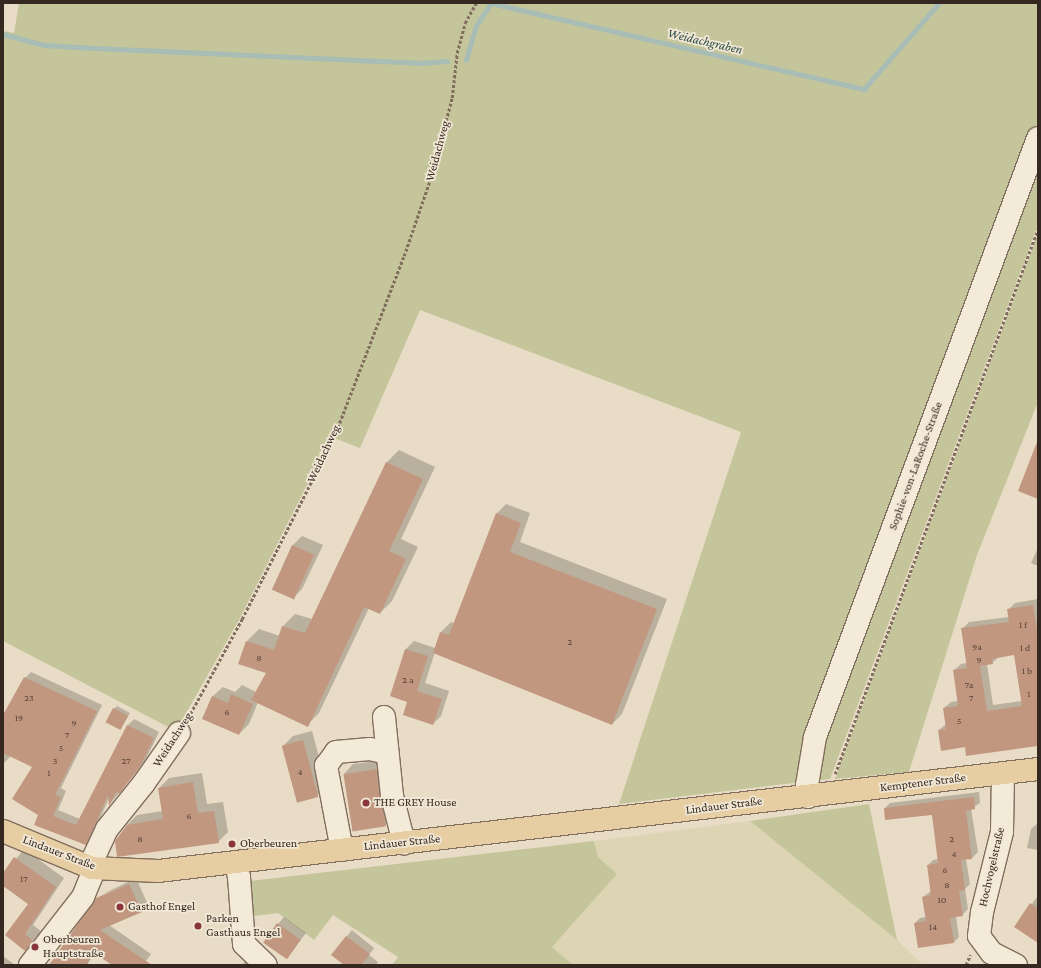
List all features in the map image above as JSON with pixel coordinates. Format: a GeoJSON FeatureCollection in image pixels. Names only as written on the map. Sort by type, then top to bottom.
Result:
{"type":"FeatureCollection","features":[{"type":"Feature","properties":{"kind":"main road","name":"Kemptener Straße"},"geometry":{"type":"LineString","coordinates":[[808,797],[1038,769]]}},
{"type":"Feature","properties":{"kind":"main road","name":"Lindauer Straße"},"geometry":{"type":"LineString","coordinates":[[3,831],[92,868],[158,871],[808,797]]}},
{"type":"Feature","properties":{"kind":"street","name":"Sophie-von-LaRoche-Straße"},"geometry":{"type":"LineString","coordinates":[[808,797],[807,785],[815,737],[1038,138]]}},
{"type":"Feature","properties":{"kind":"street"},"geometry":{"type":"LineString","coordinates":[[384,717],[392,796],[404,843]]}},
{"type":"Feature","properties":{"kind":"street","name":"Weidachweg"},"geometry":{"type":"LineString","coordinates":[[30,965],[83,896],[91,878],[92,861],[107,829],[144,783],[179,733]]}},
{"type":"Feature","properties":{"kind":"street"},"geometry":{"type":"LineString","coordinates":[[342,850],[326,766],[336,752],[370,749],[388,753]]}},
{"type":"Feature","properties":{"kind":"street","name":"Hochvogelstraße"},"geometry":{"type":"LineString","coordinates":[[1003,774],[1002,832],[982,912],[979,936],[992,953],[1016,965]]}},
{"type":"Feature","properties":{"kind":"street"},"geometry":{"type":"LineString","coordinates":[[236,862],[239,876],[244,944],[266,965]]}},
{"type":"Feature","properties":{"kind":"path","name":"Weidachweg"},"geometry":{"type":"LineString","coordinates":[[179,733],[242,619],[334,437],[404,256],[432,174],[452,98],[457,53],[465,23],[476,3]]}},
{"type":"Feature","properties":{"kind":"path"},"geometry":{"type":"LineString","coordinates":[[834,776],[1038,230]]}},
{"type":"Feature","properties":{"kind":"shaded area"},"geometry":{"type":"Polygon","coordinates":[[[750,821],[897,940],[923,965],[573,965],[552,947],[617,874],[598,857],[594,841],[750,821]]]}},
{"type":"Feature","properties":{"kind":"green space"},"geometry":{"type":"Polygon","coordinates":[[[19,3],[1038,3],[1038,121],[802,782],[619,804],[741,432],[420,310],[360,448],[331,437],[240,618],[176,731],[3,641],[3,31],[14,33],[19,3]]]}},
{"type":"Feature","properties":{"kind":"green space"},"geometry":{"type":"Polygon","coordinates":[[[1038,152],[1038,225],[830,779],[812,781],[819,739],[1038,152]]]}},
{"type":"Feature","properties":{"kind":"green space"},"geometry":{"type":"Polygon","coordinates":[[[1038,234],[1038,402],[977,555],[909,772],[835,779],[1038,234]]]}},
{"type":"Feature","properties":{"kind":"green space"},"geometry":{"type":"Polygon","coordinates":[[[869,804],[897,940],[750,821],[869,804]]]}},
{"type":"Feature","properties":{"kind":"green space"},"geometry":{"type":"Polygon","coordinates":[[[594,841],[598,857],[617,874],[552,947],[573,965],[392,965],[398,957],[333,915],[314,940],[278,913],[245,917],[241,882],[594,841]]]}},
{"type":"Feature","properties":{"kind":"building"},"geometry":{"type":"Polygon","coordinates":[[[1038,442],[1038,499],[1018,491],[1038,442]]]}},
{"type":"Feature","properties":{"kind":"building"},"geometry":{"type":"Polygon","coordinates":[[[386,462],[423,479],[389,551],[406,559],[380,614],[364,607],[308,727],[251,700],[266,673],[238,664],[246,641],[274,650],[282,626],[305,633],[386,462]]]}},
{"type":"Feature","properties":{"kind":"building"},"geometry":{"type":"Polygon","coordinates":[[[496,513],[521,523],[510,552],[657,609],[612,725],[433,653],[440,632],[449,635],[496,513]]]}},
{"type":"Feature","properties":{"kind":"building"},"geometry":{"type":"Polygon","coordinates":[[[292,545],[314,555],[294,600],[272,590],[292,545]]]}},
{"type":"Feature","properties":{"kind":"building"},"geometry":{"type":"Polygon","coordinates":[[[1033,605],[1038,636],[1038,746],[966,756],[965,747],[941,751],[938,730],[946,729],[943,708],[958,706],[953,670],[967,668],[961,628],[1009,622],[1007,609],[1033,605]],[[1014,655],[992,659],[993,664],[980,666],[987,711],[1022,706],[1014,655]]]}},
{"type":"Feature","properties":{"kind":"building"},"geometry":{"type":"Polygon","coordinates":[[[405,649],[428,656],[417,691],[442,699],[433,725],[403,715],[407,702],[390,696],[405,649]]]}},
{"type":"Feature","properties":{"kind":"building"},"geometry":{"type":"Polygon","coordinates":[[[24,677],[97,711],[55,795],[61,797],[53,816],[76,825],[127,725],[154,738],[139,768],[119,794],[116,792],[109,806],[108,795],[86,845],[34,825],[38,815],[12,799],[32,767],[3,753],[3,715],[24,677]]]}},
{"type":"Feature","properties":{"kind":"building"},"geometry":{"type":"Polygon","coordinates":[[[231,694],[253,704],[239,735],[202,719],[212,696],[228,703],[231,694]]]}},
{"type":"Feature","properties":{"kind":"building"},"geometry":{"type":"Polygon","coordinates":[[[113,708],[128,716],[120,730],[105,722],[113,708]]]}},
{"type":"Feature","properties":{"kind":"building"},"geometry":{"type":"Polygon","coordinates":[[[303,740],[318,797],[297,803],[282,746],[303,740]]]}},
{"type":"Feature","properties":{"kind":"building"},"geometry":{"type":"Polygon","coordinates":[[[377,769],[386,826],[352,832],[343,774],[377,769]]]}},
{"type":"Feature","properties":{"kind":"building"},"geometry":{"type":"Polygon","coordinates":[[[193,782],[198,813],[214,811],[219,843],[117,857],[115,841],[127,825],[163,819],[158,788],[193,782]]]}},
{"type":"Feature","properties":{"kind":"building"},"geometry":{"type":"Polygon","coordinates":[[[974,797],[975,809],[966,811],[972,859],[961,860],[965,890],[959,891],[963,916],[950,918],[954,943],[918,948],[914,923],[926,921],[922,897],[931,895],[927,865],[938,863],[932,815],[885,820],[884,808],[974,797]]]}},
{"type":"Feature","properties":{"kind":"building"},"geometry":{"type":"Polygon","coordinates":[[[14,857],[56,887],[25,934],[33,941],[25,951],[5,935],[28,904],[3,886],[3,873],[14,857]]]}},
{"type":"Feature","properties":{"kind":"building"},"geometry":{"type":"Polygon","coordinates":[[[129,884],[142,912],[100,930],[152,965],[112,965],[94,953],[86,965],[49,965],[96,898],[129,884]]]}},
{"type":"Feature","properties":{"kind":"building"},"geometry":{"type":"Polygon","coordinates":[[[1030,903],[1038,908],[1038,943],[1014,927],[1030,903]]]}},
{"type":"Feature","properties":{"kind":"building"},"geometry":{"type":"Polygon","coordinates":[[[277,923],[301,940],[287,959],[263,943],[277,923]]]}},
{"type":"Feature","properties":{"kind":"building"},"geometry":{"type":"Polygon","coordinates":[[[346,936],[370,954],[361,965],[344,965],[331,955],[346,936]]]}},
{"type":"Feature","properties":{"kind":"waterway","name":"Weidachgraben"},"geometry":{"type":"LineString","coordinates":[[466,60],[476,26],[491,3],[864,89],[939,3]]}},
{"type":"Feature","properties":{"kind":"waterway"},"geometry":{"type":"LineString","coordinates":[[3,34],[44,45],[419,63],[447,61]]}},
{"type":"Feature","properties":{"kind":"place","name":"THE GREY House"},"geometry":{"type":"Point","coordinates":[366,803]}},
{"type":"Feature","properties":{"kind":"place","name":"Oberbeuren"},"geometry":{"type":"Point","coordinates":[232,844]}},
{"type":"Feature","properties":{"kind":"place","name":"Gasthof Engel"},"geometry":{"type":"Point","coordinates":[120,907]}},
{"type":"Feature","properties":{"kind":"place","name":"Parken Gasthaus Engel"},"geometry":{"type":"Point","coordinates":[198,926]}},
{"type":"Feature","properties":{"kind":"place","name":"Oberbeuren Hauptstraße"},"geometry":{"type":"Point","coordinates":[35,947]}}]}
